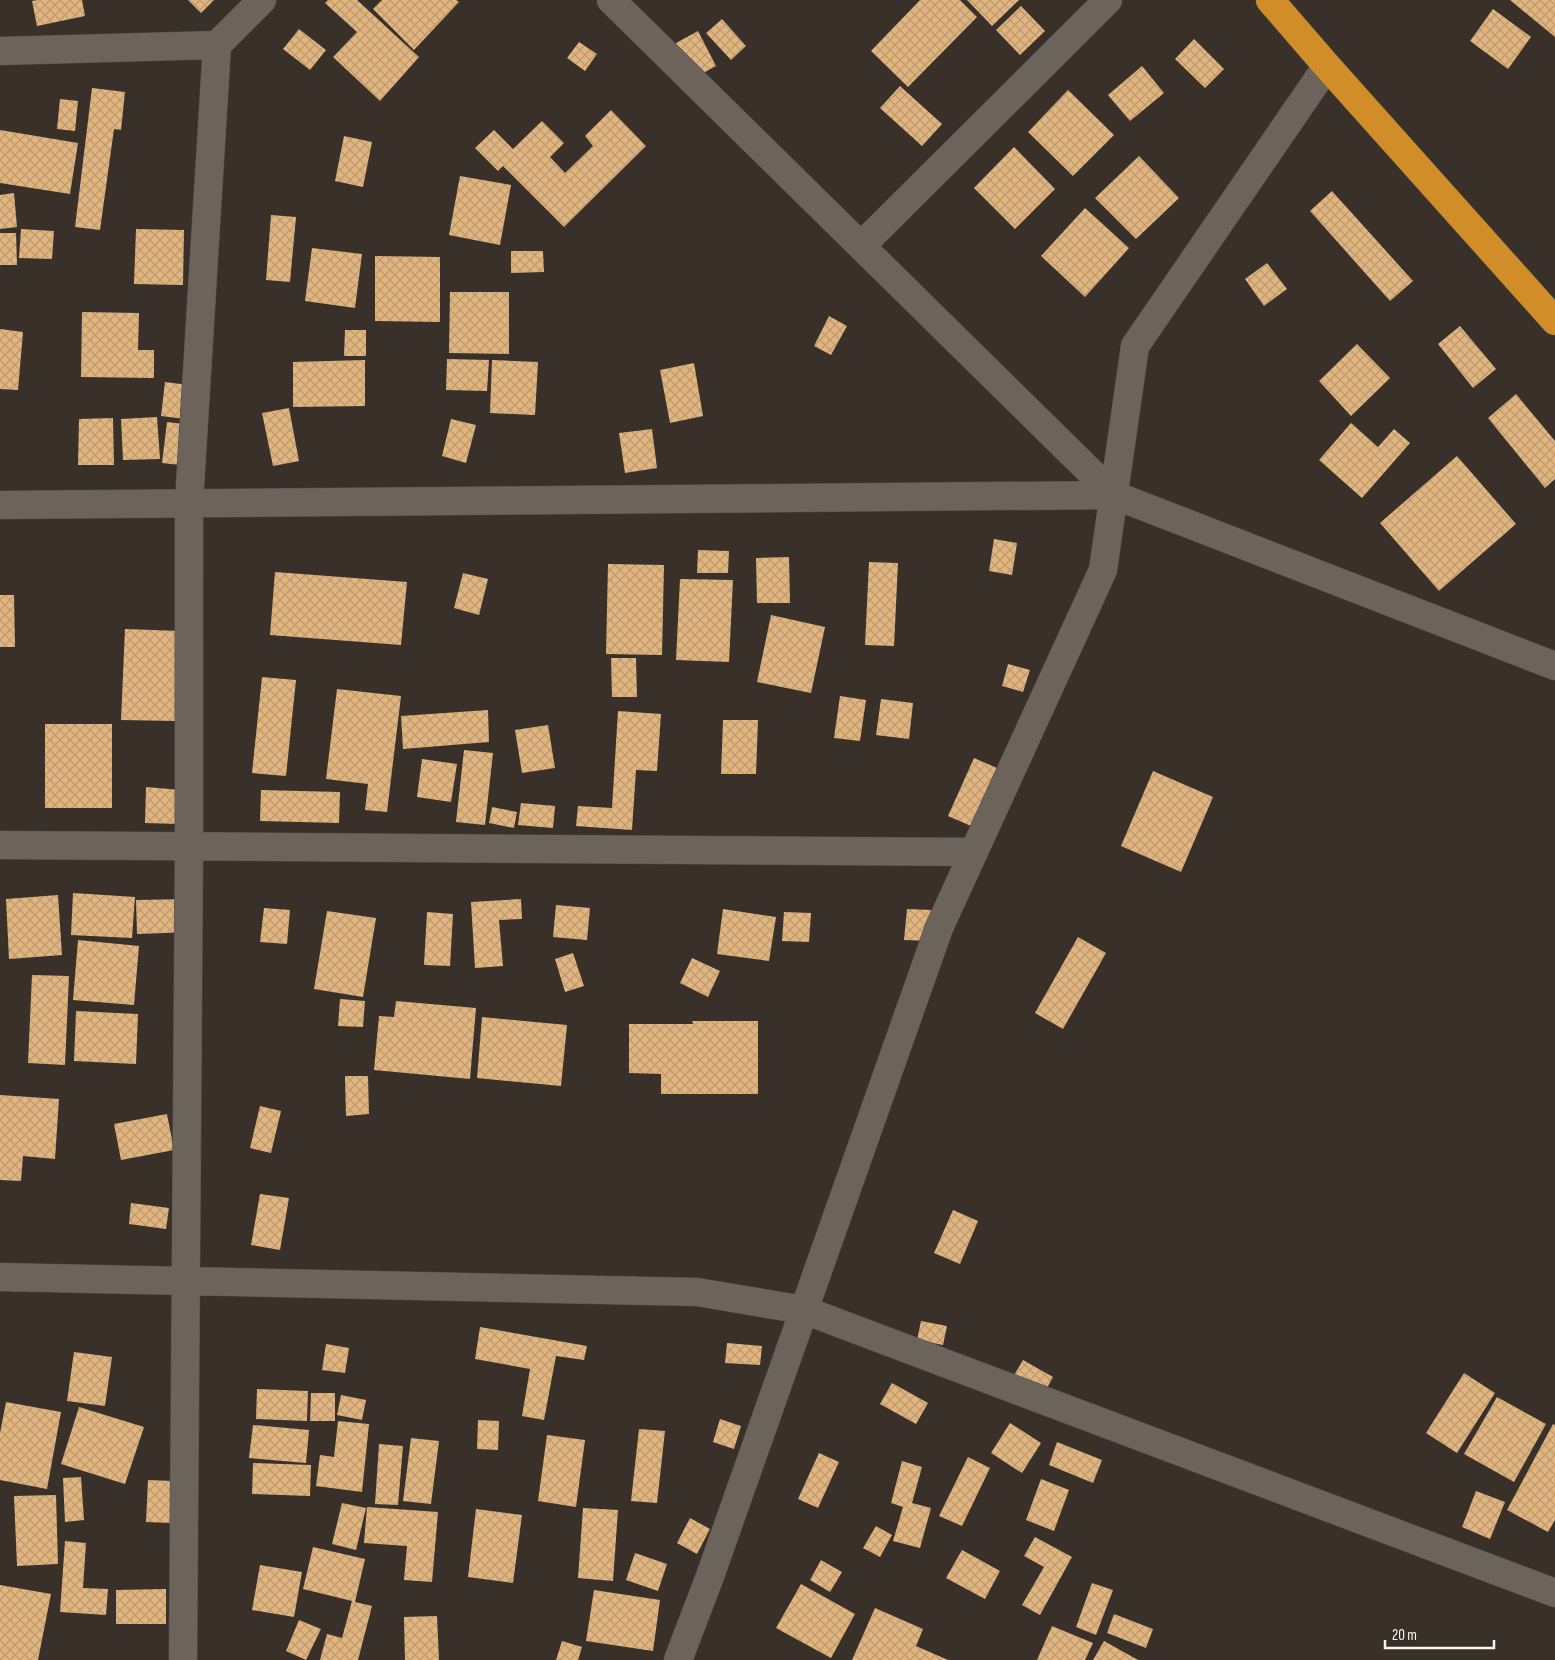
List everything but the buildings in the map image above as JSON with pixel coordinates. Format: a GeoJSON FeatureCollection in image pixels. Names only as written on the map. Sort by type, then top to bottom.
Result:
{"type":"FeatureCollection","features":[{"type":"Feature","properties":{"kind":"highway"},"geometry":{"type":"LineString","coordinates":[[1270,0],[1555,321]]}},
{"type":"Feature","properties":{"kind":"street"},"geometry":{"type":"LineString","coordinates":[[183,1660],[189,847],[189,503],[217,45],[262,0]]}},
{"type":"Feature","properties":{"kind":"street"},"geometry":{"type":"LineString","coordinates":[[611,0],[1114,495]]}},
{"type":"Feature","properties":{"kind":"street"},"geometry":{"type":"LineString","coordinates":[[861,246],[1108,0]]}},
{"type":"Feature","properties":{"kind":"street"},"geometry":{"type":"LineString","coordinates":[[0,51],[217,45]]}},
{"type":"Feature","properties":{"kind":"street"},"geometry":{"type":"LineString","coordinates":[[678,1660],[709,1579],[939,928],[1103,570],[1135,346],[1327,66]]}},
{"type":"Feature","properties":{"kind":"street"},"geometry":{"type":"LineString","coordinates":[[0,505],[1114,495],[1555,666]]}},
{"type":"Feature","properties":{"kind":"street"},"geometry":{"type":"LineString","coordinates":[[0,845],[974,852]]}},
{"type":"Feature","properties":{"kind":"street"},"geometry":{"type":"LineString","coordinates":[[0,1277],[697,1292],[804,1310],[1555,1592]]}}]}
